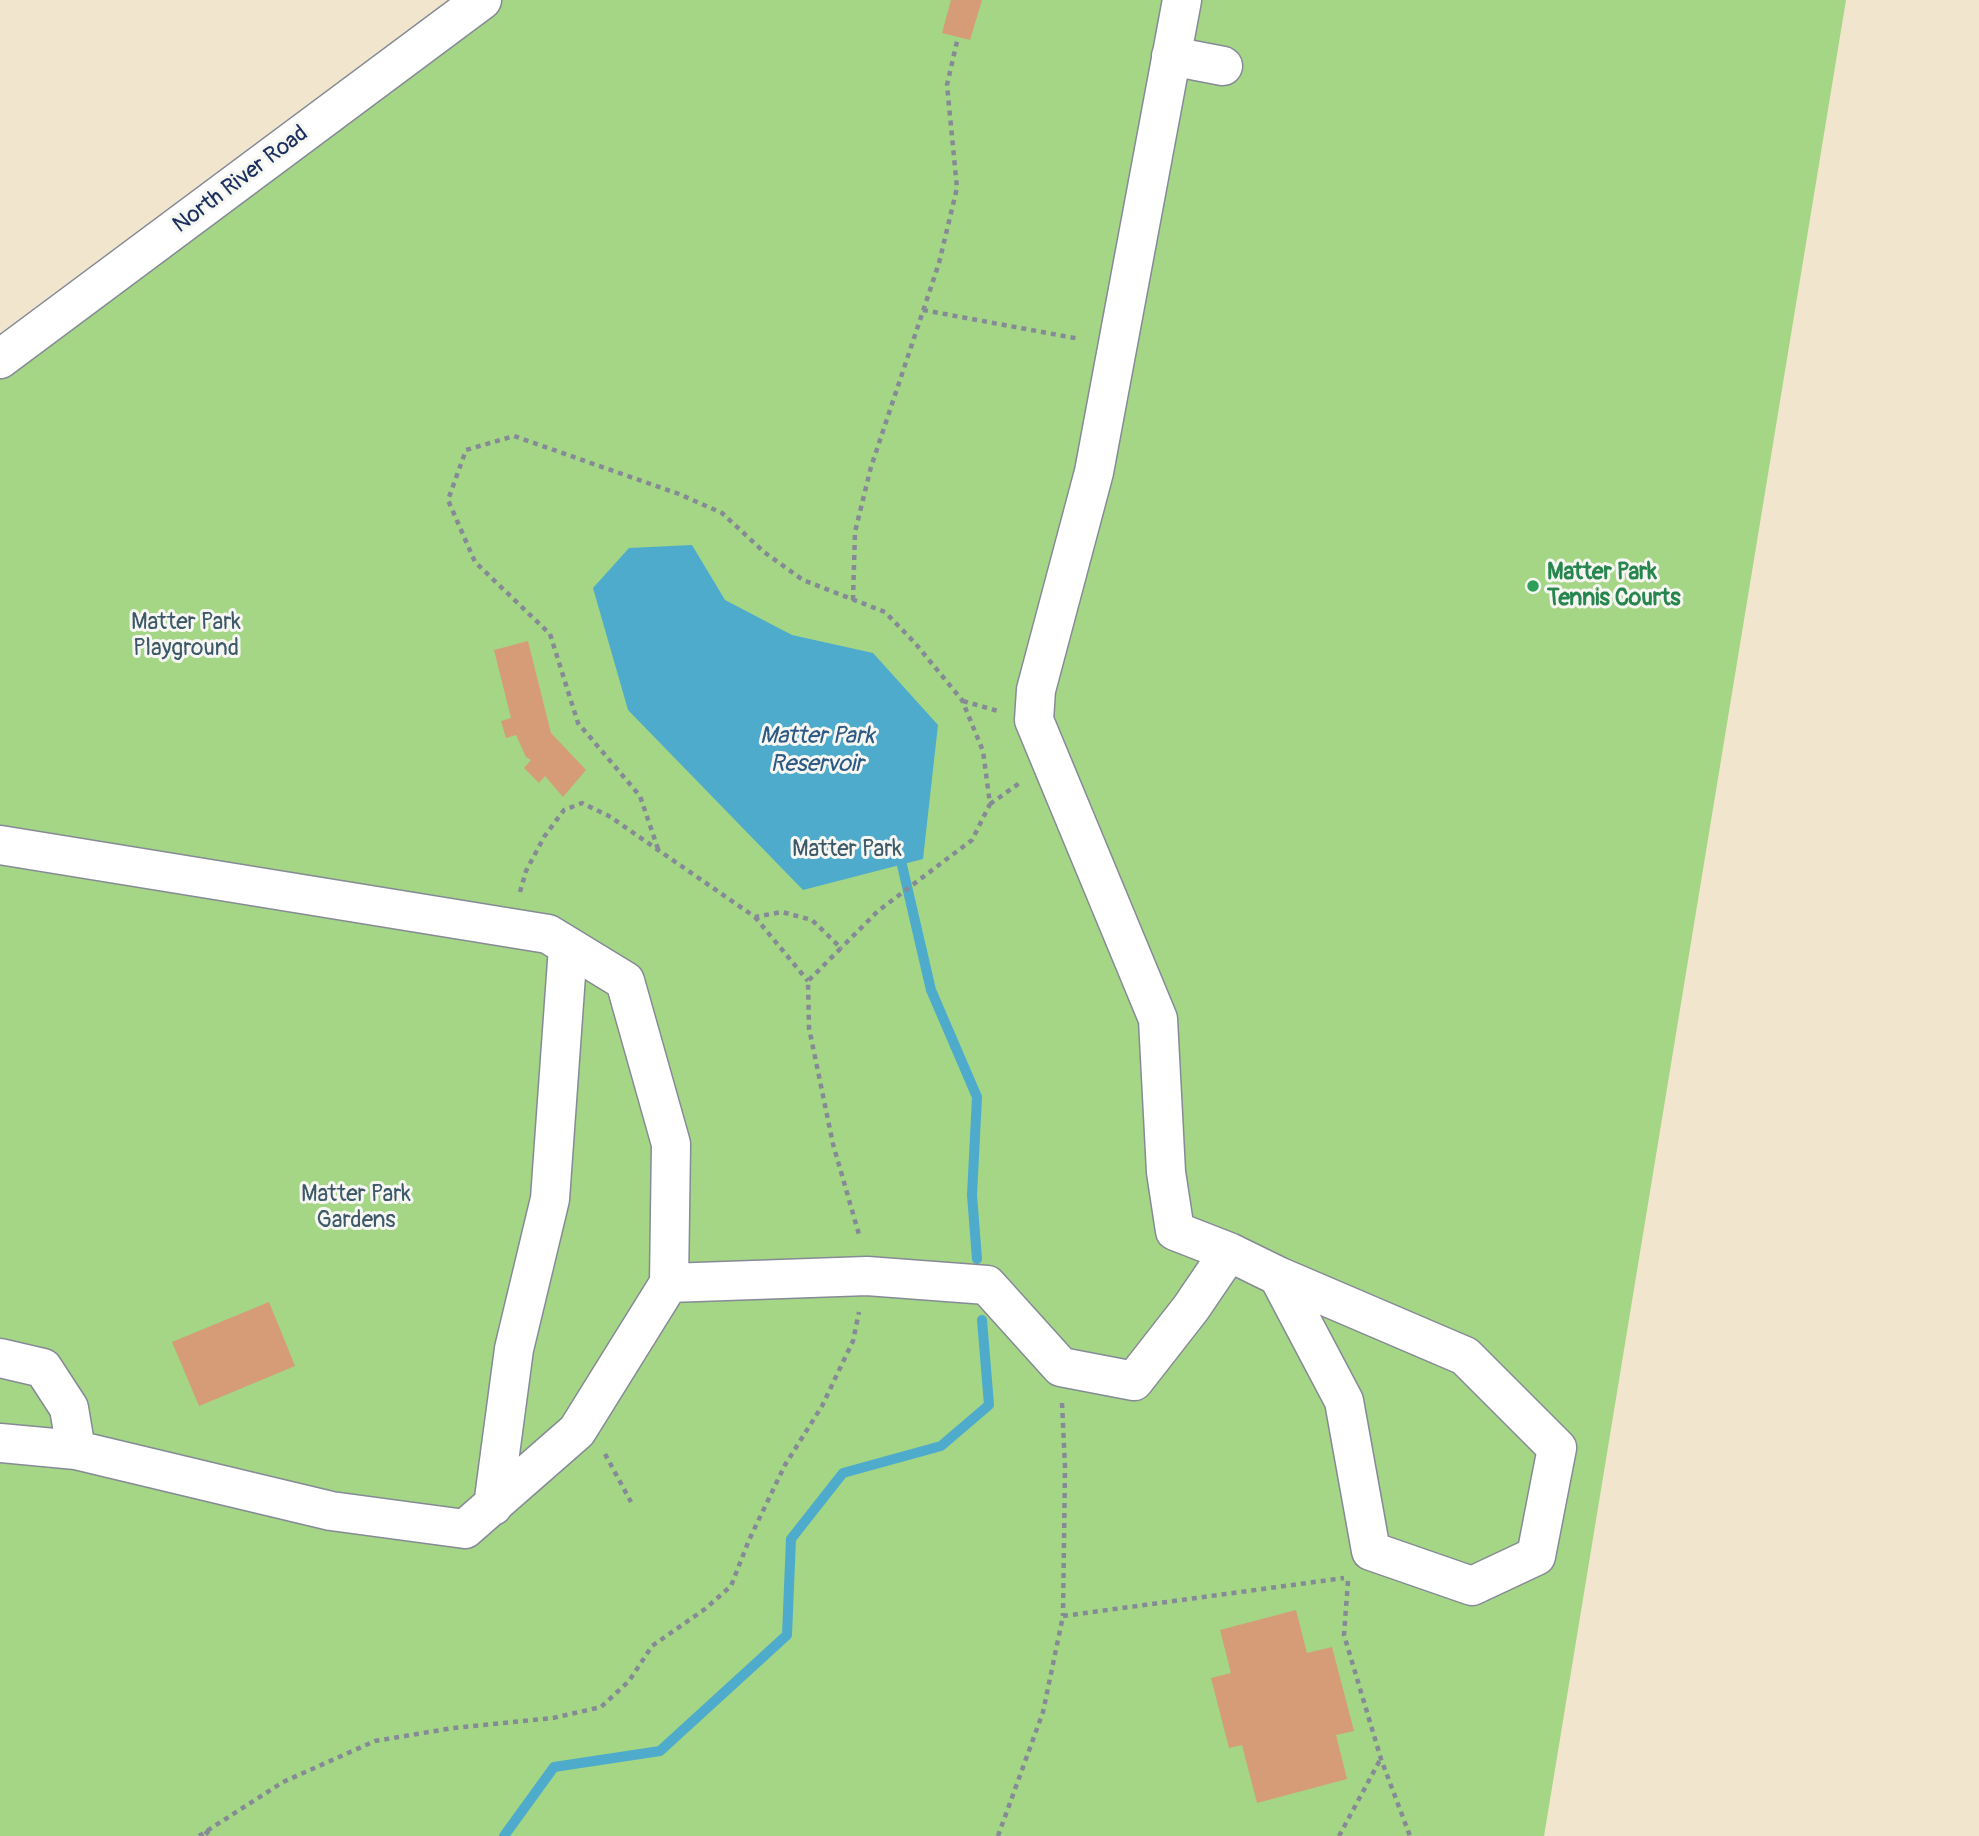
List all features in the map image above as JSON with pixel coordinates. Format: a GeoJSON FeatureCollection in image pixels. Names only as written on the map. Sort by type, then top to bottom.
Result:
{"type":"FeatureCollection","features":[{"type":"Feature","properties":{"kind":"street","name":"North River Road"},"geometry":{"type":"LineString","coordinates":[[0,359],[482,0]]}},
{"type":"Feature","properties":{"kind":"street"},"geometry":{"type":"LineString","coordinates":[[1182,0],[1094,472],[1036,690],[1034,719],[1158,1019],[1167,1172],[1175,1231],[1465,1356],[1557,1448],[1536,1556],[1472,1587],[1371,1551],[1343,1401],[1278,1276]]}},
{"type":"Feature","properties":{"kind":"street"},"geometry":{"type":"LineString","coordinates":[[1171,56],[1223,66]]}},
{"type":"Feature","properties":{"kind":"street"},"geometry":{"type":"LineString","coordinates":[[0,845],[548,934],[625,981],[671,1144],[669,1283],[577,1432],[465,1529],[331,1511],[76,1450],[0,1443]]}},
{"type":"Feature","properties":{"kind":"street"},"geometry":{"type":"LineString","coordinates":[[493,1506],[514,1349],[550,1199],[568,947]]}},
{"type":"Feature","properties":{"kind":"street"},"geometry":{"type":"LineString","coordinates":[[669,1283],[867,1276],[987,1286],[1060,1367],[1134,1381],[1191,1308],[1229,1252]]}},
{"type":"Feature","properties":{"kind":"street"},"geometry":{"type":"LineString","coordinates":[[0,1358],[43,1368],[69,1408],[76,1450]]}},
{"type":"Feature","properties":{"kind":"path"},"geometry":{"type":"LineString","coordinates":[[853,600],[855,532],[871,467],[940,263],[957,188],[947,85],[958,37]]}},
{"type":"Feature","properties":{"kind":"path"},"geometry":{"type":"LineString","coordinates":[[923,310],[1118,346]]}},
{"type":"Feature","properties":{"kind":"path"},"geometry":{"type":"LineString","coordinates":[[658,849],[640,796],[578,723],[550,634],[475,562],[448,500],[466,450],[514,436],[679,494],[722,513],[764,552],[803,580],[885,612],[915,643],[962,701],[983,751],[990,804],[972,840],[878,911],[841,948]]}},
{"type":"Feature","properties":{"kind":"path"},"geometry":{"type":"LineString","coordinates":[[755,917],[808,981]]}},
{"type":"Feature","properties":{"kind":"path"},"geometry":{"type":"LineString","coordinates":[[998,1836],[1043,1712],[1063,1616],[1065,1467],[1060,1367]]}},
{"type":"Feature","properties":{"kind":"path"},"geometry":{"type":"LineString","coordinates":[[586,1415],[631,1502]]}},
{"type":"Feature","properties":{"kind":"path"},"geometry":{"type":"LineString","coordinates":[[1063,1616],[1349,1577],[1345,1635],[1381,1759],[1410,1836]]}},
{"type":"Feature","properties":{"kind":"path"},"geometry":{"type":"LineString","coordinates":[[1339,1836],[1381,1759]]}},
{"type":"Feature","properties":{"kind":"path"},"geometry":{"type":"LineString","coordinates":[[205,1831],[211,1836]]}},
{"type":"Feature","properties":{"kind":"green space","name":"Matter Park"},"geometry":{"type":"Polygon","coordinates":[[[480,0],[1846,0],[1544,1836],[0,1836],[0,357],[480,0]]]}},
{"type":"Feature","properties":{"kind":"water","name":"Matter Park Reservoir"},"geometry":{"type":"Polygon","coordinates":[[[692,545],[725,600],[792,635],[873,653],[938,725],[923,859],[803,890],[628,710],[593,588],[629,548],[692,545]]]}},
{"type":"Feature","properties":{"kind":"building"},"geometry":{"type":"Polygon","coordinates":[[[951,0],[982,0],[970,40],[942,33],[951,0]]]}},
{"type":"Feature","properties":{"kind":"building"},"geometry":{"type":"Polygon","coordinates":[[[528,641],[551,733],[586,770],[563,797],[545,776],[539,783],[524,768],[531,760],[526,757],[516,735],[506,738],[501,721],[511,718],[494,650],[528,641]]]}},
{"type":"Feature","properties":{"kind":"building"},"geometry":{"type":"Polygon","coordinates":[[[269,1302],[295,1366],[199,1406],[172,1342],[269,1302]]]}},
{"type":"Feature","properties":{"kind":"building"},"geometry":{"type":"Polygon","coordinates":[[[1296,1610],[1307,1653],[1332,1647],[1354,1731],[1336,1735],[1347,1779],[1257,1803],[1242,1745],[1229,1748],[1211,1678],[1231,1673],[1220,1630],[1296,1610]]]}},
{"type":"Feature","properties":{"kind":"waterway"},"geometry":{"type":"LineString","coordinates":[[902,865],[931,990],[977,1097],[972,1195],[977,1259]]}},
{"type":"Feature","properties":{"kind":"waterway"},"geometry":{"type":"LineString","coordinates":[[504,1836],[554,1767],[660,1751],[787,1635],[791,1539],[843,1473],[941,1446],[989,1405],[982,1320]]}},
{"type":"Feature","properties":{"kind":"place","name":"Matter Park Tennis Courts"},"geometry":{"type":"Point","coordinates":[1533,586]}},
{"type":"Feature","properties":{"kind":"park label","name":"Matter Park Playground"},"geometry":{"type":"Point","coordinates":[186,636]}},
{"type":"Feature","properties":{"kind":"park label","name":"Matter Park Gardens"},"geometry":{"type":"Point","coordinates":[356,1208]}}]}
